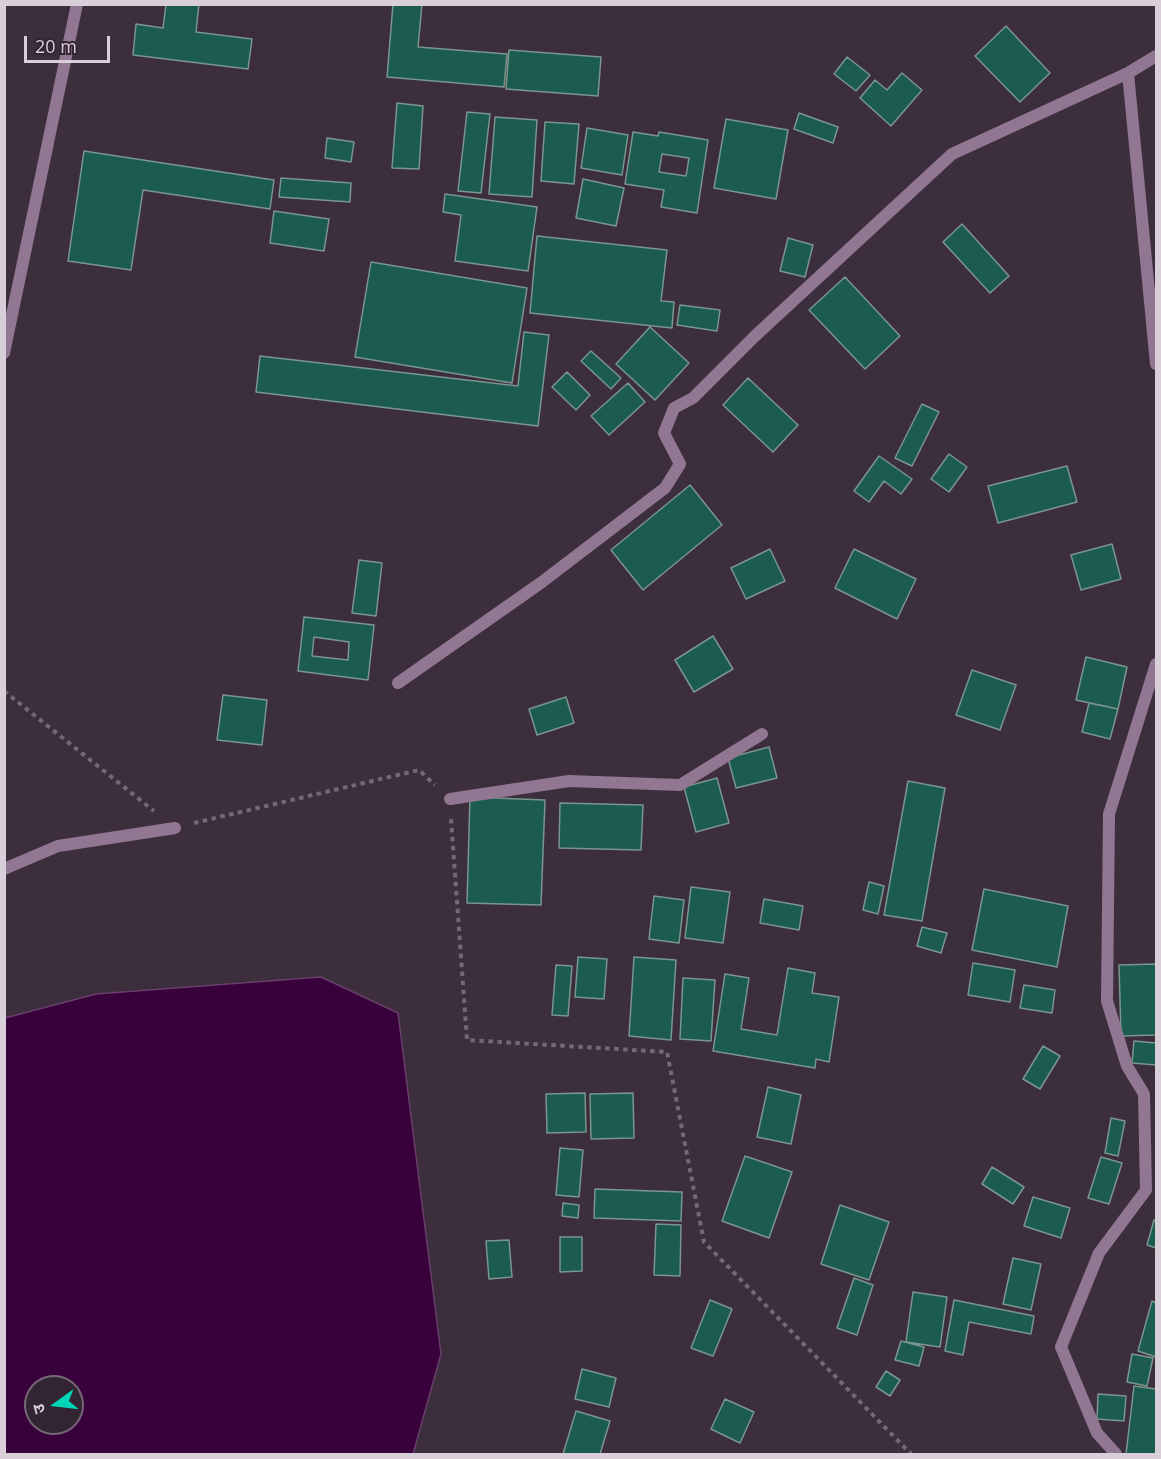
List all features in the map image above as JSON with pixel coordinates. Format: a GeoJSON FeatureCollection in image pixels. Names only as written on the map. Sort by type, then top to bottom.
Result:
{"type":"FeatureCollection","features":[{"type":"Feature","properties":{"kind":"street"},"geometry":{"type":"LineString","coordinates":[[4,353],[78,4]]}},
{"type":"Feature","properties":{"kind":"street"},"geometry":{"type":"LineString","coordinates":[[398,683],[542,582],[665,488],[680,464],[664,433],[674,408],[693,398],[755,336],[952,154],[1128,73],[1156,56]]}},
{"type":"Feature","properties":{"kind":"street"},"geometry":{"type":"LineString","coordinates":[[1128,73],[1156,364]]}},
{"type":"Feature","properties":{"kind":"street"},"geometry":{"type":"LineString","coordinates":[[1116,1455],[1097,1433],[1061,1347],[1099,1253],[1146,1190],[1144,1095],[1127,1066],[1107,1001],[1110,814],[1156,664]]}},
{"type":"Feature","properties":{"kind":"street"},"geometry":{"type":"LineString","coordinates":[[450,799],[569,781],[680,785],[762,734]]}},
{"type":"Feature","properties":{"kind":"street"},"geometry":{"type":"LineString","coordinates":[[4,869],[58,846],[175,828]]}},
{"type":"Feature","properties":{"kind":"path"},"geometry":{"type":"LineString","coordinates":[[4,691],[175,828],[419,770],[450,799],[467,1040],[667,1052],[704,1242],[912,1455]]}},
{"type":"Feature","properties":{"kind":"shaded area"},"geometry":{"type":"Polygon","coordinates":[[[321,977],[398,1013],[441,1354],[413,1454],[5,1454],[5,1018],[96,994],[321,977]]]}},
{"type":"Feature","properties":{"kind":"building"},"geometry":{"type":"Polygon","coordinates":[[[166,4],[199,4],[196,32],[252,39],[248,69],[133,55],[136,24],[163,28],[166,4]]]}},
{"type":"Feature","properties":{"kind":"building"},"geometry":{"type":"Polygon","coordinates":[[[393,4],[422,4],[418,47],[507,54],[504,87],[387,77],[393,4]]]}},
{"type":"Feature","properties":{"kind":"building"},"geometry":{"type":"Polygon","coordinates":[[[1006,26],[1050,73],[1020,102],[975,56],[1006,26]]]}},
{"type":"Feature","properties":{"kind":"building"},"geometry":{"type":"Polygon","coordinates":[[[509,50],[601,57],[598,96],[506,89],[509,50]]]}},
{"type":"Feature","properties":{"kind":"building"},"geometry":{"type":"Polygon","coordinates":[[[847,57],[870,75],[856,91],[834,74],[847,57]]]}},
{"type":"Feature","properties":{"kind":"building"},"geometry":{"type":"Polygon","coordinates":[[[902,73],[922,90],[891,126],[860,98],[875,80],[887,90],[902,73]]]}},
{"type":"Feature","properties":{"kind":"building"},"geometry":{"type":"Polygon","coordinates":[[[397,103],[423,106],[419,169],[392,168],[397,103]]]}},
{"type":"Feature","properties":{"kind":"building"},"geometry":{"type":"Polygon","coordinates":[[[467,112],[490,114],[481,193],[458,191],[467,112]]]}},
{"type":"Feature","properties":{"kind":"building"},"geometry":{"type":"Polygon","coordinates":[[[799,113],[838,127],[833,143],[794,129],[799,113]]]}},
{"type":"Feature","properties":{"kind":"building"},"geometry":{"type":"Polygon","coordinates":[[[495,117],[537,120],[532,197],[489,194],[495,117]]]}},
{"type":"Feature","properties":{"kind":"building"},"geometry":{"type":"Polygon","coordinates":[[[726,119],[788,130],[776,199],[714,188],[726,119]]]}},
{"type":"Feature","properties":{"kind":"building"},"geometry":{"type":"Polygon","coordinates":[[[545,122],[579,124],[574,184],[541,181],[545,122]]]}},
{"type":"Feature","properties":{"kind":"building"},"geometry":{"type":"Polygon","coordinates":[[[587,128],[628,135],[622,175],[581,168],[587,128]]]}},
{"type":"Feature","properties":{"kind":"building"},"geometry":{"type":"Polygon","coordinates":[[[633,132],[658,136],[659,132],[708,140],[697,213],[661,207],[664,190],[625,184],[633,132]],[[662,154],[659,172],[686,176],[689,158],[662,154]]]}},
{"type":"Feature","properties":{"kind":"building"},"geometry":{"type":"Polygon","coordinates":[[[327,138],[354,142],[351,162],[325,158],[327,138]]]}},
{"type":"Feature","properties":{"kind":"building"},"geometry":{"type":"Polygon","coordinates":[[[84,151],[274,180],[270,209],[143,190],[131,270],[68,261],[84,151]]]}},
{"type":"Feature","properties":{"kind":"building"},"geometry":{"type":"Polygon","coordinates":[[[281,178],[351,183],[350,202],[279,197],[281,178]]]}},
{"type":"Feature","properties":{"kind":"building"},"geometry":{"type":"Polygon","coordinates":[[[583,179],[624,188],[616,226],[576,218],[583,179]]]}},
{"type":"Feature","properties":{"kind":"building"},"geometry":{"type":"Polygon","coordinates":[[[445,194],[537,207],[528,271],[455,261],[461,215],[443,212],[445,194]]]}},
{"type":"Feature","properties":{"kind":"building"},"geometry":{"type":"Polygon","coordinates":[[[274,211],[329,219],[324,251],[270,243],[274,211]]]}},
{"type":"Feature","properties":{"kind":"building"},"geometry":{"type":"Polygon","coordinates":[[[962,224],[1009,276],[990,293],[943,242],[962,224]]]}},
{"type":"Feature","properties":{"kind":"building"},"geometry":{"type":"Polygon","coordinates":[[[537,236],[667,250],[661,301],[674,302],[672,328],[530,313],[537,236]]]}},
{"type":"Feature","properties":{"kind":"building"},"geometry":{"type":"Polygon","coordinates":[[[788,238],[813,245],[805,277],[780,271],[788,238]]]}},
{"type":"Feature","properties":{"kind":"building"},"geometry":{"type":"Polygon","coordinates":[[[371,262],[527,288],[512,383],[355,357],[371,262]]]}},
{"type":"Feature","properties":{"kind":"building"},"geometry":{"type":"Polygon","coordinates":[[[845,277],[900,336],[865,369],[809,310],[845,277]]]}},
{"type":"Feature","properties":{"kind":"building"},"geometry":{"type":"Polygon","coordinates":[[[680,305],[720,310],[717,331],[677,325],[680,305]]]}},
{"type":"Feature","properties":{"kind":"building"},"geometry":{"type":"Polygon","coordinates":[[[650,327],[689,363],[655,400],[616,364],[650,327]]]}},
{"type":"Feature","properties":{"kind":"building"},"geometry":{"type":"Polygon","coordinates":[[[524,332],[549,335],[538,426],[256,392],[260,356],[518,386],[524,332]]]}},
{"type":"Feature","properties":{"kind":"building"},"geometry":{"type":"Polygon","coordinates":[[[591,351],[621,378],[611,389],[581,361],[591,351]]]}},
{"type":"Feature","properties":{"kind":"building"},"geometry":{"type":"Polygon","coordinates":[[[567,372],[590,395],[576,410],[552,387],[567,372]]]}},
{"type":"Feature","properties":{"kind":"building"},"geometry":{"type":"Polygon","coordinates":[[[748,378],[798,425],[773,452],[723,405],[748,378]]]}},
{"type":"Feature","properties":{"kind":"building"},"geometry":{"type":"Polygon","coordinates":[[[628,383],[645,402],[609,435],[591,416],[628,383]]]}},
{"type":"Feature","properties":{"kind":"building"},"geometry":{"type":"Polygon","coordinates":[[[922,404],[939,412],[912,466],[895,458],[922,404]]]}},
{"type":"Feature","properties":{"kind":"building"},"geometry":{"type":"Polygon","coordinates":[[[949,454],[967,467],[949,492],[931,479],[949,454]]]}},
{"type":"Feature","properties":{"kind":"building"},"geometry":{"type":"Polygon","coordinates":[[[879,456],[912,479],[901,494],[884,481],[869,502],[854,491],[879,456]]]}},
{"type":"Feature","properties":{"kind":"building"},"geometry":{"type":"Polygon","coordinates":[[[1067,466],[1077,502],[998,523],[988,486],[1067,466]]]}},
{"type":"Feature","properties":{"kind":"building"},"geometry":{"type":"Polygon","coordinates":[[[690,485],[722,525],[643,590],[611,550],[690,485]]]}},
{"type":"Feature","properties":{"kind":"building"},"geometry":{"type":"Polygon","coordinates":[[[1112,544],[1121,579],[1081,590],[1071,555],[1112,544]]]}},
{"type":"Feature","properties":{"kind":"building"},"geometry":{"type":"Polygon","coordinates":[[[770,549],[785,581],[746,599],[731,568],[770,549]]]}},
{"type":"Feature","properties":{"kind":"building"},"geometry":{"type":"Polygon","coordinates":[[[854,549],[916,579],[897,619],[835,588],[854,549]]]}},
{"type":"Feature","properties":{"kind":"building"},"geometry":{"type":"Polygon","coordinates":[[[359,560],[382,563],[376,616],[352,613],[359,560]]]}},
{"type":"Feature","properties":{"kind":"building"},"geometry":{"type":"Polygon","coordinates":[[[304,617],[374,625],[368,680],[298,671],[304,617]],[[314,637],[312,656],[348,660],[349,642],[314,637]]]}},
{"type":"Feature","properties":{"kind":"building"},"geometry":{"type":"Polygon","coordinates":[[[713,636],[733,669],[694,692],[675,660],[713,636]]]}},
{"type":"Feature","properties":{"kind":"building"},"geometry":{"type":"Polygon","coordinates":[[[1086,657],[1127,667],[1118,709],[1076,700],[1086,657]]]}},
{"type":"Feature","properties":{"kind":"building"},"geometry":{"type":"Polygon","coordinates":[[[972,670],[1016,685],[1000,730],[956,715],[972,670]]]}},
{"type":"Feature","properties":{"kind":"building"},"geometry":{"type":"Polygon","coordinates":[[[223,695],[267,700],[262,745],[217,740],[223,695]]]}},
{"type":"Feature","properties":{"kind":"building"},"geometry":{"type":"Polygon","coordinates":[[[566,697],[574,723],[537,735],[529,709],[566,697]]]}},
{"type":"Feature","properties":{"kind":"building"},"geometry":{"type":"Polygon","coordinates":[[[1089,703],[1118,709],[1110,739],[1082,732],[1089,703]]]}},
{"type":"Feature","properties":{"kind":"building"},"geometry":{"type":"Polygon","coordinates":[[[769,747],[777,778],[736,788],[728,758],[769,747]]]}},
{"type":"Feature","properties":{"kind":"building"},"geometry":{"type":"Polygon","coordinates":[[[717,778],[729,823],[696,832],[684,787],[717,778]]]}},
{"type":"Feature","properties":{"kind":"building"},"geometry":{"type":"Polygon","coordinates":[[[908,781],[945,788],[922,921],[884,915],[908,781]]]}},
{"type":"Feature","properties":{"kind":"building"},"geometry":{"type":"Polygon","coordinates":[[[470,797],[545,800],[541,905],[467,903],[470,797]]]}},
{"type":"Feature","properties":{"kind":"building"},"geometry":{"type":"Polygon","coordinates":[[[560,803],[643,805],[641,850],[559,848],[560,803]]]}},
{"type":"Feature","properties":{"kind":"building"},"geometry":{"type":"Polygon","coordinates":[[[869,882],[884,886],[878,914],[863,910],[869,882]]]}},
{"type":"Feature","properties":{"kind":"building"},"geometry":{"type":"Polygon","coordinates":[[[691,887],[730,892],[723,943],[685,938],[691,887]]]}},
{"type":"Feature","properties":{"kind":"building"},"geometry":{"type":"Polygon","coordinates":[[[984,889],[1068,906],[1057,967],[972,950],[984,889]]]}},
{"type":"Feature","properties":{"kind":"building"},"geometry":{"type":"Polygon","coordinates":[[[654,896],[684,900],[679,943],[649,939],[654,896]]]}},
{"type":"Feature","properties":{"kind":"building"},"geometry":{"type":"Polygon","coordinates":[[[764,899],[803,906],[799,930],[760,923],[764,899]]]}},
{"type":"Feature","properties":{"kind":"building"},"geometry":{"type":"Polygon","coordinates":[[[922,927],[947,933],[941,953],[917,946],[922,927]]]}},
{"type":"Feature","properties":{"kind":"building"},"geometry":{"type":"Polygon","coordinates":[[[578,957],[607,959],[604,999],[575,997],[578,957]]]}},
{"type":"Feature","properties":{"kind":"building"},"geometry":{"type":"Polygon","coordinates":[[[634,957],[676,960],[671,1040],[629,1036],[634,957]]]}},
{"type":"Feature","properties":{"kind":"building"},"geometry":{"type":"Polygon","coordinates":[[[973,963],[1015,970],[1010,1002],[968,995],[973,963]]]}},
{"type":"Feature","properties":{"kind":"building"},"geometry":{"type":"Polygon","coordinates":[[[1156,964],[1156,1035],[1121,1036],[1119,965],[1156,964]]]}},
{"type":"Feature","properties":{"kind":"building"},"geometry":{"type":"Polygon","coordinates":[[[556,965],[572,966],[568,1016],[552,1015],[556,965]]]}},
{"type":"Feature","properties":{"kind":"building"},"geometry":{"type":"Polygon","coordinates":[[[788,968],[815,973],[812,993],[839,997],[829,1062],[816,1059],[815,1068],[713,1051],[725,974],[749,978],[741,1029],[777,1035],[788,968]]]}},
{"type":"Feature","properties":{"kind":"building"},"geometry":{"type":"Polygon","coordinates":[[[683,978],[715,980],[711,1041],[680,1039],[683,978]]]}},
{"type":"Feature","properties":{"kind":"building"},"geometry":{"type":"Polygon","coordinates":[[[1024,985],[1055,990],[1052,1013],[1020,1008],[1024,985]]]}},
{"type":"Feature","properties":{"kind":"building"},"geometry":{"type":"Polygon","coordinates":[[[1134,1041],[1156,1043],[1156,1065],[1132,1063],[1134,1041]]]}},
{"type":"Feature","properties":{"kind":"building"},"geometry":{"type":"Polygon","coordinates":[[[1043,1046],[1060,1056],[1040,1089],[1023,1079],[1043,1046]]]}},
{"type":"Feature","properties":{"kind":"building"},"geometry":{"type":"Polygon","coordinates":[[[768,1087],[801,1095],[791,1144],[757,1137],[768,1087]]]}},
{"type":"Feature","properties":{"kind":"building"},"geometry":{"type":"Polygon","coordinates":[[[585,1093],[586,1132],[547,1133],[546,1094],[585,1093]]]}},
{"type":"Feature","properties":{"kind":"building"},"geometry":{"type":"Polygon","coordinates":[[[633,1093],[634,1138],[591,1139],[590,1094],[633,1093]]]}},
{"type":"Feature","properties":{"kind":"building"},"geometry":{"type":"Polygon","coordinates":[[[1111,1118],[1125,1121],[1118,1156],[1105,1153],[1111,1118]]]}},
{"type":"Feature","properties":{"kind":"building"},"geometry":{"type":"Polygon","coordinates":[[[560,1148],[583,1150],[579,1197],[556,1195],[560,1148]]]}},
{"type":"Feature","properties":{"kind":"building"},"geometry":{"type":"Polygon","coordinates":[[[745,1156],[792,1172],[769,1238],[722,1221],[745,1156]]]}},
{"type":"Feature","properties":{"kind":"building"},"geometry":{"type":"Polygon","coordinates":[[[1101,1157],[1122,1163],[1109,1204],[1088,1198],[1101,1157]]]}},
{"type":"Feature","properties":{"kind":"building"},"geometry":{"type":"Polygon","coordinates":[[[992,1167],[1024,1187],[1013,1204],[982,1184],[992,1167]]]}},
{"type":"Feature","properties":{"kind":"building"},"geometry":{"type":"Polygon","coordinates":[[[595,1189],[682,1192],[681,1221],[594,1218],[595,1189]]]}},
{"type":"Feature","properties":{"kind":"building"},"geometry":{"type":"Polygon","coordinates":[[[1033,1197],[1070,1208],[1061,1238],[1024,1226],[1033,1197]]]}},
{"type":"Feature","properties":{"kind":"building"},"geometry":{"type":"Polygon","coordinates":[[[563,1203],[579,1205],[578,1218],[562,1216],[563,1203]]]}},
{"type":"Feature","properties":{"kind":"building"},"geometry":{"type":"Polygon","coordinates":[[[840,1205],[889,1222],[869,1280],[821,1264],[840,1205]]]}},
{"type":"Feature","properties":{"kind":"building"},"geometry":{"type":"Polygon","coordinates":[[[1154,1220],[1156,1221],[1156,1248],[1147,1245],[1154,1220]]]}},
{"type":"Feature","properties":{"kind":"building"},"geometry":{"type":"Polygon","coordinates":[[[656,1224],[681,1225],[680,1276],[654,1275],[656,1224]]]}},
{"type":"Feature","properties":{"kind":"building"},"geometry":{"type":"Polygon","coordinates":[[[560,1237],[582,1237],[582,1271],[560,1272],[560,1237]]]}},
{"type":"Feature","properties":{"kind":"building"},"geometry":{"type":"Polygon","coordinates":[[[509,1240],[512,1277],[489,1279],[486,1241],[509,1240]]]}},
{"type":"Feature","properties":{"kind":"building"},"geometry":{"type":"Polygon","coordinates":[[[1013,1258],[1041,1264],[1031,1310],[1003,1304],[1013,1258]]]}},
{"type":"Feature","properties":{"kind":"building"},"geometry":{"type":"Polygon","coordinates":[[[854,1278],[873,1285],[857,1335],[837,1328],[854,1278]]]}},
{"type":"Feature","properties":{"kind":"building"},"geometry":{"type":"Polygon","coordinates":[[[913,1292],[947,1297],[940,1347],[906,1342],[913,1292]]]}},
{"type":"Feature","properties":{"kind":"building"},"geometry":{"type":"Polygon","coordinates":[[[710,1300],[732,1309],[713,1356],[691,1348],[710,1300]]]}},
{"type":"Feature","properties":{"kind":"building"},"geometry":{"type":"Polygon","coordinates":[[[954,1300],[1034,1316],[1031,1334],[969,1322],[963,1355],[945,1351],[954,1300]]]}},
{"type":"Feature","properties":{"kind":"building"},"geometry":{"type":"Polygon","coordinates":[[[1152,1301],[1156,1303],[1156,1357],[1138,1351],[1152,1301]]]}},
{"type":"Feature","properties":{"kind":"building"},"geometry":{"type":"Polygon","coordinates":[[[901,1341],[924,1347],[919,1366],[895,1360],[901,1341]]]}},
{"type":"Feature","properties":{"kind":"building"},"geometry":{"type":"Polygon","coordinates":[[[1132,1354],[1153,1358],[1147,1386],[1127,1382],[1132,1354]]]}},
{"type":"Feature","properties":{"kind":"building"},"geometry":{"type":"Polygon","coordinates":[[[582,1369],[616,1378],[609,1407],[575,1399],[582,1369]]]}},
{"type":"Feature","properties":{"kind":"building"},"geometry":{"type":"Polygon","coordinates":[[[886,1371],[900,1380],[890,1396],[876,1387],[886,1371]]]}},
{"type":"Feature","properties":{"kind":"building"},"geometry":{"type":"Polygon","coordinates":[[[1134,1386],[1156,1389],[1156,1454],[1126,1454],[1134,1386]]]}},
{"type":"Feature","properties":{"kind":"building"},"geometry":{"type":"Polygon","coordinates":[[[1098,1394],[1126,1396],[1124,1421],[1097,1419],[1098,1394]]]}},
{"type":"Feature","properties":{"kind":"building"},"geometry":{"type":"Polygon","coordinates":[[[725,1399],[754,1412],[740,1443],[711,1429],[725,1399]]]}},
{"type":"Feature","properties":{"kind":"building"},"geometry":{"type":"Polygon","coordinates":[[[576,1411],[610,1421],[600,1454],[563,1454],[576,1411]]]}}]}
